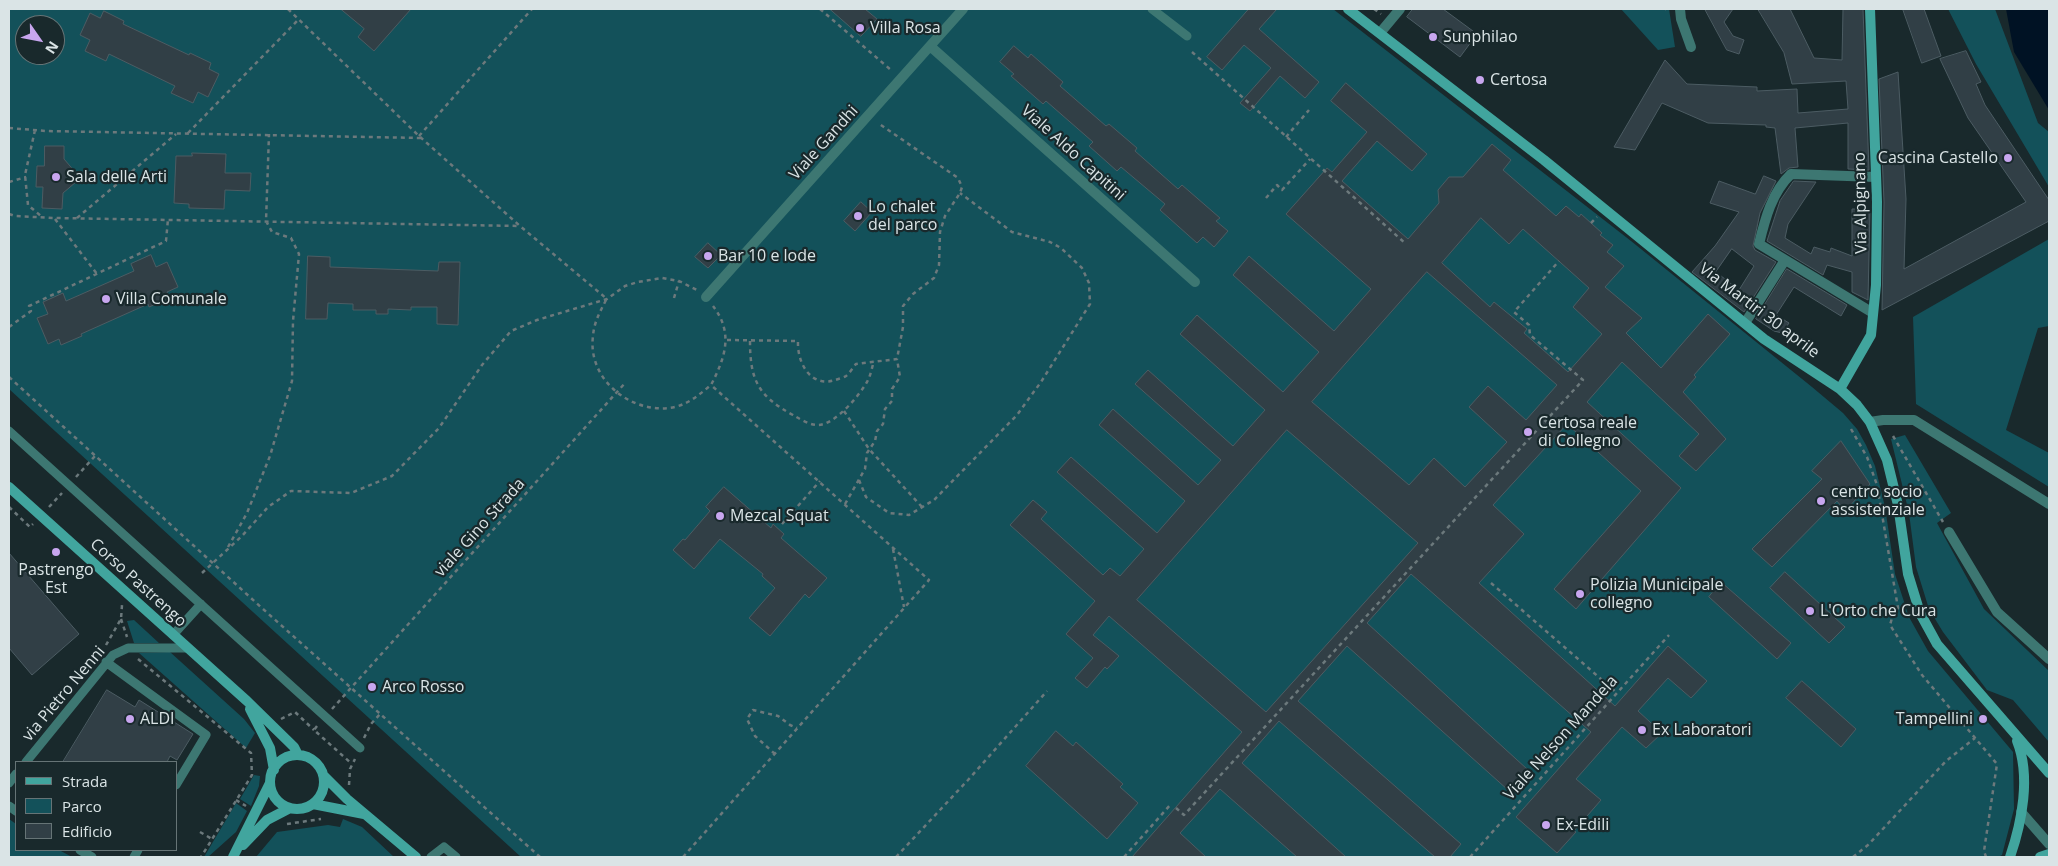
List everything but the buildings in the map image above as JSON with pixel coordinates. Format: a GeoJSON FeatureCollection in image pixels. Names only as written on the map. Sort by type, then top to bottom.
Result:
{"type":"FeatureCollection","features":[{"type":"Feature","properties":{"kind":"street","name":"Viale Gandhi"},"geometry":{"type":"LineString","coordinates":[[706,297],[963,9]]}},
{"type":"Feature","properties":{"kind":"street","name":"Via Martiri 30 aprile"},"geometry":{"type":"LineString","coordinates":[[1348,9],[1544,160],[1764,339],[1840,389],[1857,405],[1870,422],[1887,460],[1898,505],[1908,574],[1920,613],[1938,644],[2049,773]]}},
{"type":"Feature","properties":{"kind":"street"},"geometry":{"type":"LineString","coordinates":[[1380,34],[1399,9]]}},
{"type":"Feature","properties":{"kind":"street"},"geometry":{"type":"LineString","coordinates":[[1680,9],[1681,19],[1691,47]]}},
{"type":"Feature","properties":{"kind":"street","name":"Via Alpignano"},"geometry":{"type":"LineString","coordinates":[[1840,389],[1871,335],[1876,285],[1876,177],[1870,9]]}},
{"type":"Feature","properties":{"kind":"street","name":"Viale Aldo Capitini"},"geometry":{"type":"LineString","coordinates":[[930,46],[1195,282]]}},
{"type":"Feature","properties":{"kind":"street"},"geometry":{"type":"LineString","coordinates":[[1873,313],[1759,244],[1766,213],[1783,182],[1791,174],[1876,177]]}},
{"type":"Feature","properties":{"kind":"street"},"geometry":{"type":"LineString","coordinates":[[1745,323],[1785,260]]}},
{"type":"Feature","properties":{"kind":"street"},"geometry":{"type":"LineString","coordinates":[[1870,422],[1914,420],[2049,504]]}},
{"type":"Feature","properties":{"kind":"street","name":"Corso Pastrengo"},"geometry":{"type":"LineString","coordinates":[[9,487],[247,701],[294,747],[297,754]]}},
{"type":"Feature","properties":{"kind":"street"},"geometry":{"type":"LineString","coordinates":[[1949,532],[1997,612],[2049,659]]}},
{"type":"Feature","properties":{"kind":"street","name":"Corso Pastrengo"},"geometry":{"type":"LineString","coordinates":[[247,701],[270,748],[274,770]]}},
{"type":"Feature","properties":{"kind":"street","name":"Via Martiri 30 aprile"},"geometry":{"type":"LineString","coordinates":[[2010,857],[2021,812],[2024,767],[2022,752],[2015,735]]}},
{"type":"Feature","properties":{"kind":"street"},"geometry":{"type":"LineString","coordinates":[[234,855],[270,783],[274,770],[282,759],[297,754],[307,756],[314,761],[324,776],[416,857]]}},
{"type":"Feature","properties":{"kind":"street"},"geometry":{"type":"LineString","coordinates":[[270,783],[280,803],[290,808],[304,808],[313,804],[322,793],[324,776]]}},
{"type":"Feature","properties":{"kind":"street"},"geometry":{"type":"LineString","coordinates":[[313,804],[365,814]]}},
{"type":"Feature","properties":{"kind":"street"},"geometry":{"type":"LineString","coordinates":[[234,855],[266,820],[290,808]]}},
{"type":"Feature","properties":{"kind":"street"},"geometry":{"type":"LineString","coordinates":[[2021,812],[2049,844]]}},
{"type":"Feature","properties":{"kind":"street"},"geometry":{"type":"LineString","coordinates":[[2040,857],[2049,854]]}},
{"type":"Feature","properties":{"kind":"lane"},"geometry":{"type":"LineString","coordinates":[[1152,9],[1187,36]]}},
{"type":"Feature","properties":{"kind":"lane"},"geometry":{"type":"LineString","coordinates":[[9,431],[360,748]]}},
{"type":"Feature","properties":{"kind":"lane"},"geometry":{"type":"LineString","coordinates":[[173,635],[201,604]]}},
{"type":"Feature","properties":{"kind":"lane","name":"via Pietro Nenni"},"geometry":{"type":"LineString","coordinates":[[27,761],[113,655],[128,648],[187,648]]}},
{"type":"Feature","properties":{"kind":"lane"},"geometry":{"type":"LineString","coordinates":[[106,662],[206,735],[178,782]]}},
{"type":"Feature","properties":{"kind":"lane"},"geometry":{"type":"LineString","coordinates":[[431,857],[444,847],[456,857]]}},
{"type":"Feature","properties":{"kind":"path"},"geometry":{"type":"LineString","coordinates":[[288,9],[421,137],[520,226],[607,299]]}},
{"type":"Feature","properties":{"kind":"path"},"geometry":{"type":"LineString","coordinates":[[421,137],[532,9]]}},
{"type":"Feature","properties":{"kind":"path"},"geometry":{"type":"LineString","coordinates":[[820,9],[902,79]]}},
{"type":"Feature","properties":{"kind":"path"},"geometry":{"type":"LineString","coordinates":[[188,133],[300,19]]}},
{"type":"Feature","properties":{"kind":"path"},"geometry":{"type":"LineString","coordinates":[[1192,52],[1406,244]]}},
{"type":"Feature","properties":{"kind":"path"},"geometry":{"type":"LineString","coordinates":[[1286,138],[1309,110]]}},
{"type":"Feature","properties":{"kind":"path"},"geometry":{"type":"LineString","coordinates":[[845,504],[865,469],[867,453],[875,441],[877,431],[883,424],[885,410],[892,401],[892,389],[900,377],[897,359],[903,327],[903,306],[912,294],[934,278],[939,265],[940,232],[945,216],[962,187],[958,178],[868,117]]}},
{"type":"Feature","properties":{"kind":"path"},"geometry":{"type":"LineString","coordinates":[[9,128],[421,137]]}},
{"type":"Feature","properties":{"kind":"path"},"geometry":{"type":"LineString","coordinates":[[35,130],[28,154],[26,177],[28,205],[42,218]]}},
{"type":"Feature","properties":{"kind":"path"},"geometry":{"type":"LineString","coordinates":[[76,219],[176,133]]}},
{"type":"Feature","properties":{"kind":"path"},"geometry":{"type":"LineString","coordinates":[[226,550],[247,513],[266,464],[292,381],[293,321],[299,254],[291,238],[272,232],[266,221],[268,134]]}},
{"type":"Feature","properties":{"kind":"path"},"geometry":{"type":"LineString","coordinates":[[1266,198],[1277,185],[1282,190],[1310,159]]}},
{"type":"Feature","properties":{"kind":"path"},"geometry":{"type":"LineString","coordinates":[[9,182],[26,177]]}},
{"type":"Feature","properties":{"kind":"path"},"geometry":{"type":"LineString","coordinates":[[859,480],[866,497],[889,513],[909,516],[934,500],[1016,415],[1041,382],[1090,304],[1089,283],[1082,268],[1061,248],[1050,242],[1012,232],[960,193]]}},
{"type":"Feature","properties":{"kind":"path"},"geometry":{"type":"LineString","coordinates":[[9,214],[15,216],[76,219],[520,226]]}},
{"type":"Feature","properties":{"kind":"path"},"geometry":{"type":"LineString","coordinates":[[55,218],[97,274]]}},
{"type":"Feature","properties":{"kind":"path"},"geometry":{"type":"LineString","coordinates":[[9,327],[31,311],[29,306],[166,242],[168,220]]}},
{"type":"Feature","properties":{"kind":"path"},"geometry":{"type":"LineString","coordinates":[[1176,808],[1184,816],[1584,380],[1530,335],[1529,325],[1514,312],[1559,261]]}},
{"type":"Feature","properties":{"kind":"path"},"geometry":{"type":"LineString","coordinates":[[202,573],[242,536],[268,507],[290,491],[351,493],[392,476],[439,428],[482,365],[511,331],[537,320],[607,299],[625,286],[662,278],[679,281],[695,288],[706,297],[717,310],[727,340],[723,362],[711,385],[695,398],[676,406],[655,408],[634,404],[617,393],[603,377],[595,358],[592,338],[597,317],[607,299]]}},
{"type":"Feature","properties":{"kind":"path"},"geometry":{"type":"LineString","coordinates":[[674,298],[679,281]]}},
{"type":"Feature","properties":{"kind":"path"},"geometry":{"type":"LineString","coordinates":[[727,340],[798,341],[797,353],[803,367],[814,378],[829,382],[845,377],[856,364],[897,359]]}},
{"type":"Feature","properties":{"kind":"path"},"geometry":{"type":"LineString","coordinates":[[750,340],[750,360],[755,380],[764,395],[775,405],[818,425],[827,422],[844,411],[868,381],[874,361]]}},
{"type":"Feature","properties":{"kind":"path"},"geometry":{"type":"LineString","coordinates":[[9,377],[212,563],[540,857]]}},
{"type":"Feature","properties":{"kind":"path","name":"viale Gino Strada"},"geometry":{"type":"LineString","coordinates":[[351,688],[626,382]]}},
{"type":"Feature","properties":{"kind":"path"},"geometry":{"type":"LineString","coordinates":[[683,857],[929,580],[711,385]]}},
{"type":"Feature","properties":{"kind":"path"},"geometry":{"type":"LineString","coordinates":[[844,411],[869,449],[922,507]]}},
{"type":"Feature","properties":{"kind":"path"},"geometry":{"type":"LineString","coordinates":[[1893,436],[1949,532]]}},
{"type":"Feature","properties":{"kind":"path"},"geometry":{"type":"LineString","coordinates":[[9,507],[30,527],[95,456]]}},
{"type":"Feature","properties":{"kind":"path"},"geometry":{"type":"LineString","coordinates":[[782,524],[820,481]]}},
{"type":"Feature","properties":{"kind":"path"},"geometry":{"type":"LineString","coordinates":[[893,547],[904,608]]}},
{"type":"Feature","properties":{"kind":"path"},"geometry":{"type":"LineString","coordinates":[[1491,583],[1617,693]]}},
{"type":"Feature","properties":{"kind":"path","name":"Viale Nelson Mandela"},"geometry":{"type":"LineString","coordinates":[[1470,857],[1669,634]]}},
{"type":"Feature","properties":{"kind":"path"},"geometry":{"type":"LineString","coordinates":[[896,857],[1048,691]]}},
{"type":"Feature","properties":{"kind":"path"},"geometry":{"type":"LineString","coordinates":[[775,754],[755,736],[747,719],[753,710],[778,716],[790,726],[797,728]]}},
{"type":"Feature","properties":{"kind":"path"},"geometry":{"type":"LineString","coordinates":[[1853,857],[1868,845],[1946,761],[1975,737]]}},
{"type":"Feature","properties":{"kind":"path"},"geometry":{"type":"LineString","coordinates":[[349,792],[352,764]]}},
{"type":"Feature","properties":{"kind":"path"},"geometry":{"type":"LineString","coordinates":[[236,800],[249,808]]}},
{"type":"Feature","properties":{"kind":"path"},"geometry":{"type":"LineString","coordinates":[[1124,857],[1171,804]]}},
{"type":"Feature","properties":{"kind":"path"},"geometry":{"type":"LineString","coordinates":[[286,824],[325,819]]}},
{"type":"Feature","properties":{"kind":"path"},"geometry":{"type":"LineString","coordinates":[[200,832],[212,839]]}},
{"type":"Feature","properties":{"kind":"green space"},"geometry":{"type":"Polygon","coordinates":[[[9,9],[1333,9],[1631,241],[1843,413],[1857,429],[1875,466],[1885,507],[1895,574],[1909,617],[1928,651],[2013,752],[2014,809],[2002,855],[1998,857],[521,857],[9,389],[9,9]]]}},
{"type":"Feature","properties":{"kind":"green space"},"geometry":{"type":"Polygon","coordinates":[[[1621,9],[1669,9],[1675,47],[1658,50],[1621,9]]]}},
{"type":"Feature","properties":{"kind":"green space"},"geometry":{"type":"Polygon","coordinates":[[[1948,9],[1995,9],[2038,123],[2049,132],[2049,187],[1976,64],[1948,9]]]}},
{"type":"Feature","properties":{"kind":"green space"},"geometry":{"type":"Polygon","coordinates":[[[2049,239],[2049,326],[2038,328],[2006,430],[2049,453],[2049,487],[1916,404],[1913,317],[2049,239]]]}},
{"type":"Feature","properties":{"kind":"green space"},"geometry":{"type":"Polygon","coordinates":[[[1905,435],[1951,513],[1937,523],[1984,609],[2049,671],[2049,742],[2013,700],[1987,690],[1943,632],[1929,609],[1916,567],[1909,513],[1891,439],[1905,435]]]}},
{"type":"Feature","properties":{"kind":"green space"},"geometry":{"type":"Polygon","coordinates":[[[134,620],[159,643],[134,643],[127,621],[134,620]]]}},
{"type":"Feature","properties":{"kind":"green space"},"geometry":{"type":"Polygon","coordinates":[[[170,652],[244,719],[255,733],[246,748],[139,653],[170,652]]]}},
{"type":"Feature","properties":{"kind":"green space"},"geometry":{"type":"Polygon","coordinates":[[[254,775],[260,776],[259,786],[251,806],[240,799],[254,775]]]}},
{"type":"Feature","properties":{"kind":"green space"},"geometry":{"type":"Polygon","coordinates":[[[236,803],[247,811],[236,832],[208,857],[204,857],[236,803]]]}},
{"type":"Feature","properties":{"kind":"green space"},"geometry":{"type":"Polygon","coordinates":[[[9,819],[15,823],[15,851],[61,851],[72,857],[9,857],[9,819]]]}},
{"type":"Feature","properties":{"kind":"green space"},"geometry":{"type":"Polygon","coordinates":[[[343,819],[362,827],[394,857],[256,857],[277,832],[328,825],[340,827],[343,819]]]}},
{"type":"Feature","properties":{"kind":"shaded area"},"geometry":{"type":"Polygon","coordinates":[[[2006,9],[2049,9],[2049,110],[2014,52],[2006,9]]]}},
{"type":"Feature","properties":{"kind":"place","name":"Villa Rosa"},"geometry":{"type":"Point","coordinates":[860,28]}},
{"type":"Feature","properties":{"kind":"place","name":"Sunphilao"},"geometry":{"type":"Point","coordinates":[1433,37]}},
{"type":"Feature","properties":{"kind":"place","name":"Certosa"},"geometry":{"type":"Point","coordinates":[1480,80]}},
{"type":"Feature","properties":{"kind":"place","name":"Cascina Castello"},"geometry":{"type":"Point","coordinates":[2008,158]}},
{"type":"Feature","properties":{"kind":"place","name":"Sala delle Arti"},"geometry":{"type":"Point","coordinates":[56,177]}},
{"type":"Feature","properties":{"kind":"place","name":"Lo chalet del parco"},"geometry":{"type":"Point","coordinates":[858,216]}},
{"type":"Feature","properties":{"kind":"place","name":"Bar 10 e lode"},"geometry":{"type":"Point","coordinates":[708,256]}},
{"type":"Feature","properties":{"kind":"place","name":"Villa Comunale"},"geometry":{"type":"Point","coordinates":[106,299]}},
{"type":"Feature","properties":{"kind":"place","name":"Certosa reale di Collegno"},"geometry":{"type":"Point","coordinates":[1528,432]}},
{"type":"Feature","properties":{"kind":"place","name":"centro socio assistenziale"},"geometry":{"type":"Point","coordinates":[1821,501]}},
{"type":"Feature","properties":{"kind":"place","name":"Mezcal Squat"},"geometry":{"type":"Point","coordinates":[720,516]}},
{"type":"Feature","properties":{"kind":"place","name":"Pastrengo Est"},"geometry":{"type":"Point","coordinates":[56,552]}},
{"type":"Feature","properties":{"kind":"place","name":"Polizia Municipale collegno"},"geometry":{"type":"Point","coordinates":[1580,594]}},
{"type":"Feature","properties":{"kind":"place","name":"L'Orto che Cura"},"geometry":{"type":"Point","coordinates":[1810,611]}},
{"type":"Feature","properties":{"kind":"place","name":"Arco Rosso"},"geometry":{"type":"Point","coordinates":[372,687]}},
{"type":"Feature","properties":{"kind":"place","name":"ALDI"},"geometry":{"type":"Point","coordinates":[130,719]}},
{"type":"Feature","properties":{"kind":"place","name":"Tampellini"},"geometry":{"type":"Point","coordinates":[1983,719]}},
{"type":"Feature","properties":{"kind":"place","name":"Ex Laboratori"},"geometry":{"type":"Point","coordinates":[1642,730]}},
{"type":"Feature","properties":{"kind":"place","name":"Ex-Edili"},"geometry":{"type":"Point","coordinates":[1546,825]}}]}
